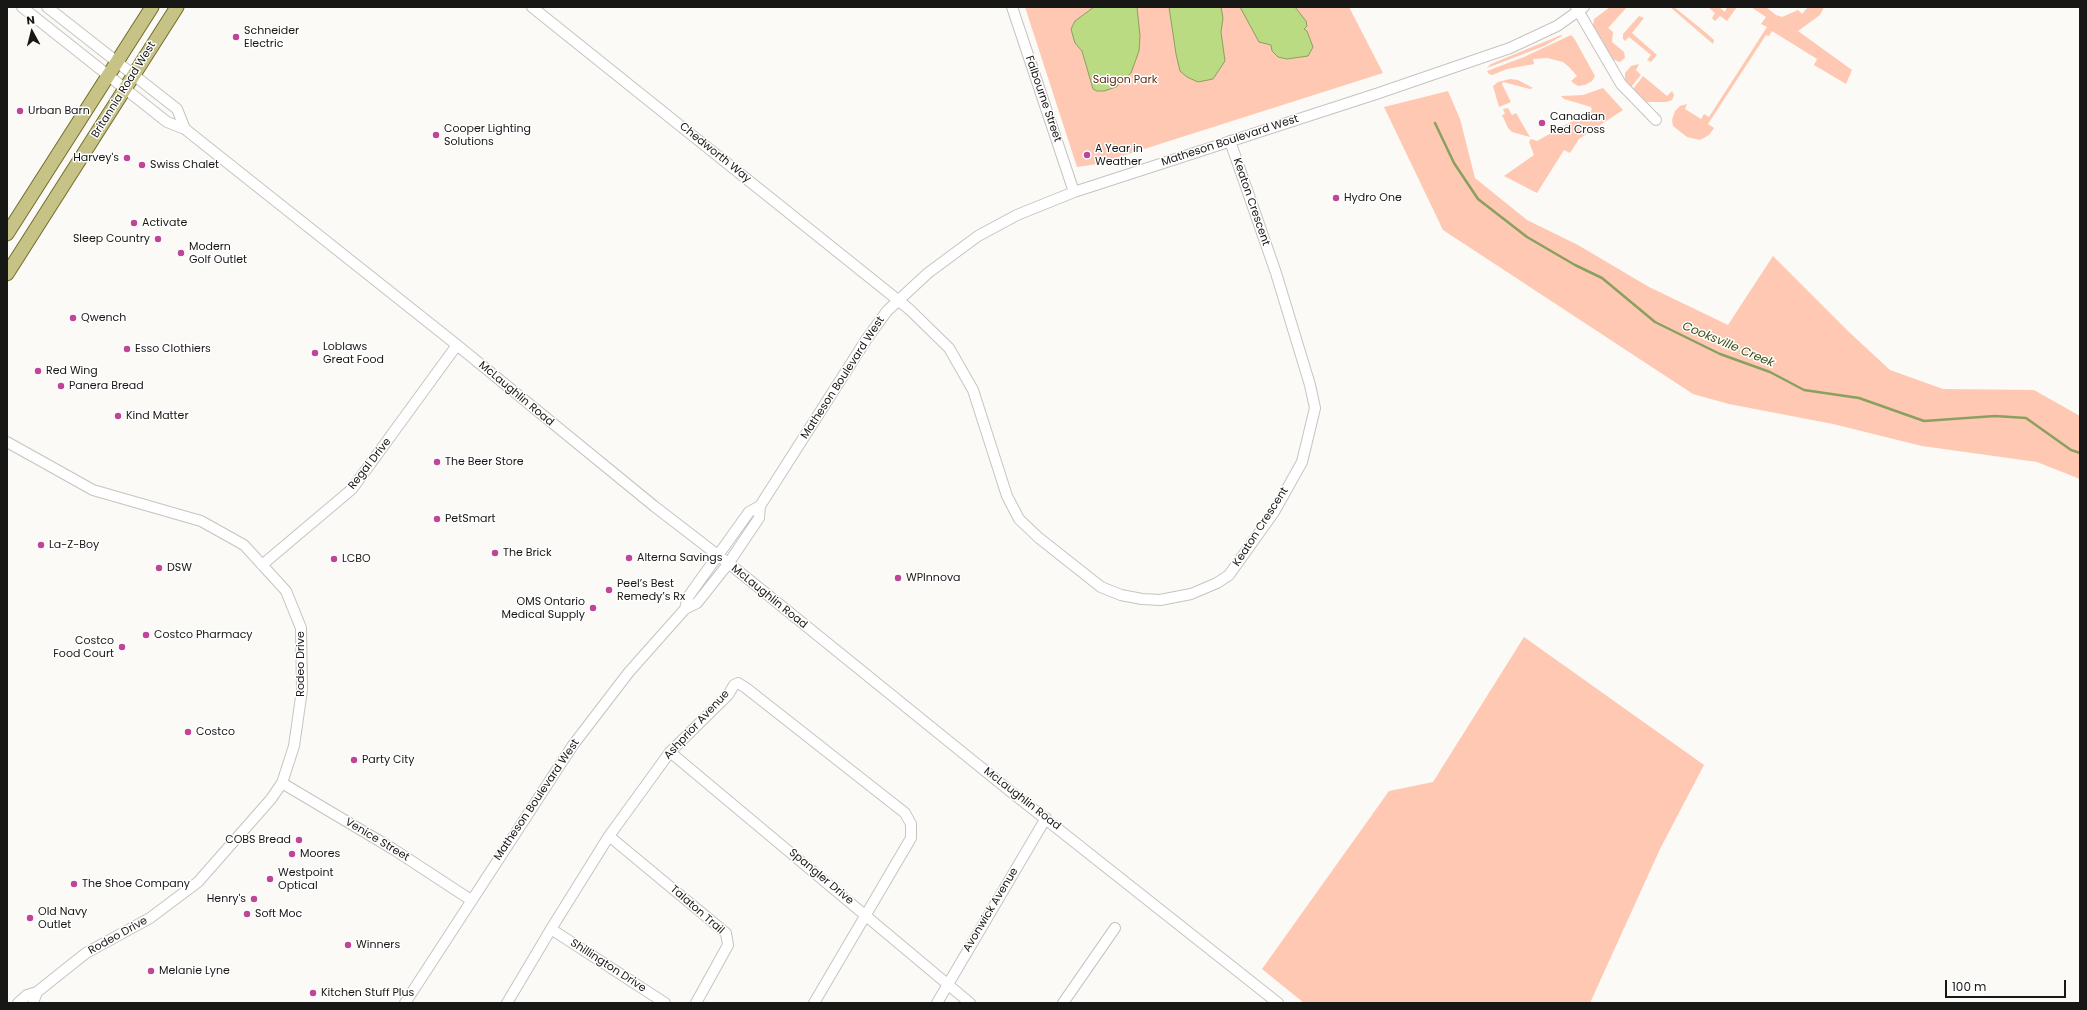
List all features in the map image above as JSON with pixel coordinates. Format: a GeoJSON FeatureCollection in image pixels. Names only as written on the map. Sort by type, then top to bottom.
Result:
{"type":"FeatureCollection","features":[{"type":"Feature","properties":{"kind":"main road","name":"Britannia Road West"},"geometry":{"type":"LineString","coordinates":[[7,234],[152,7]]}},
{"type":"Feature","properties":{"kind":"main road","name":"Britannia Road West"},"geometry":{"type":"LineString","coordinates":[[7,274],[177,7]]}},
{"type":"Feature","properties":{"kind":"street","name":"McLaughlin Road"},"geometry":{"type":"LineString","coordinates":[[22,7],[167,122],[185,129],[457,345],[634,490],[1278,1003]]}},
{"type":"Feature","properties":{"kind":"street","name":"McLaughlin Road"},"geometry":{"type":"LineString","coordinates":[[47,7],[177,110],[185,129]]}},
{"type":"Feature","properties":{"kind":"street","name":"Chedworth Way"},"geometry":{"type":"LineString","coordinates":[[532,7],[898,300]]}},
{"type":"Feature","properties":{"kind":"street","name":"Falbourne Street"},"geometry":{"type":"LineString","coordinates":[[1012,7],[1074,192]]}},
{"type":"Feature","properties":{"kind":"street","name":"Matheson Boulevard West"},"geometry":{"type":"LineString","coordinates":[[405,1003],[573,745],[630,672],[685,609],[697,603],[728,564],[759,518],[760,506],[866,340],[898,300],[943,260],[978,236],[1017,215],[1074,192],[1366,98],[1510,48],[1556,26],[1579,8]]}},
{"type":"Feature","properties":{"kind":"street"},"geometry":{"type":"LineString","coordinates":[[1579,8],[1621,84],[1656,120]]}},
{"type":"Feature","properties":{"kind":"street","name":"Keaton Crescent"},"geometry":{"type":"LineString","coordinates":[[898,300],[949,348],[973,390],[1007,496],[1014,512],[1025,526],[1101,587],[1121,595],[1142,599],[1160,600],[1191,594],[1217,583],[1229,575],[1237,565],[1274,512],[1302,462],[1315,408],[1310,385],[1276,273],[1230,141]]}},
{"type":"Feature","properties":{"kind":"street","name":"Regal Drive"},"geometry":{"type":"LineString","coordinates":[[262,565],[352,489],[457,345]]}},
{"type":"Feature","properties":{"kind":"street","name":"Rodeo Drive"},"geometry":{"type":"LineString","coordinates":[[7,442],[93,490],[201,521],[244,545],[286,591],[301,628],[302,690],[294,746],[282,783],[247,828],[198,882],[150,918],[86,953],[37,992],[27,995],[18,1003]]}},
{"type":"Feature","properties":{"kind":"street","name":"Matheson Boulevard West"},"geometry":{"type":"LineString","coordinates":[[685,609],[688,597],[749,512],[760,506]]}},
{"type":"Feature","properties":{"kind":"street","name":"Ashprior Avenue"},"geometry":{"type":"LineString","coordinates":[[508,1003],[551,929],[609,836],[670,752],[728,695],[734,685],[738,683],[905,813],[911,824],[911,838],[867,915]]}},
{"type":"Feature","properties":{"kind":"street","name":"Spangler Drive"},"geometry":{"type":"LineString","coordinates":[[670,752],[867,915],[947,985],[970,1003]]}},
{"type":"Feature","properties":{"kind":"street","name":"Venice Street"},"geometry":{"type":"LineString","coordinates":[[282,783],[393,849],[471,900]]}},
{"type":"Feature","properties":{"kind":"street","name":"Avonwick Avenue"},"geometry":{"type":"LineString","coordinates":[[937,1003],[1046,818]]}},
{"type":"Feature","properties":{"kind":"street","name":"Talaton Trail"},"geometry":{"type":"LineString","coordinates":[[609,836],[726,933],[728,946],[696,1003]]}},
{"type":"Feature","properties":{"kind":"street"},"geometry":{"type":"LineString","coordinates":[[814,1003],[867,915]]}},
{"type":"Feature","properties":{"kind":"street"},"geometry":{"type":"LineString","coordinates":[[1063,1003],[1115,928]]}},
{"type":"Feature","properties":{"kind":"street","name":"Shillington Drive"},"geometry":{"type":"LineString","coordinates":[[551,929],[665,1003]]}},
{"type":"Feature","properties":{"kind":"street"},"geometry":{"type":"LineString","coordinates":[[33,1003],[37,992]]}},
{"type":"Feature","properties":{"kind":"green space","name":"Saigon Park"},"geometry":{"type":"Polygon","coordinates":[[[1025,7],[1349,7],[1383,73],[1097,164],[1077,167],[1025,7]]]}},
{"type":"Feature","properties":{"kind":"green space"},"geometry":{"type":"Polygon","coordinates":[[[1610,7],[1627,7],[1608,28],[1613,32],[1612,42],[1624,52],[1625,58],[1620,62],[1609,58],[1593,27],[1594,19],[1610,7]]]}},
{"type":"Feature","properties":{"kind":"green space"},"geometry":{"type":"Polygon","coordinates":[[[1670,7],[1674,7],[1705,32],[1714,40],[1713,44],[1670,7]]]}},
{"type":"Feature","properties":{"kind":"green space"},"geometry":{"type":"Polygon","coordinates":[[[1708,7],[1719,7],[1725,12],[1727,7],[1737,7],[1727,21],[1720,16],[1715,21],[1712,18],[1715,13],[1708,7]]]}},
{"type":"Feature","properties":{"kind":"green space"},"geometry":{"type":"Polygon","coordinates":[[[1751,7],[1766,7],[1776,15],[1782,17],[1798,10],[1802,14],[1808,7],[1824,7],[1820,15],[1798,31],[1852,70],[1846,84],[1814,65],[1817,59],[1772,31],[1769,36],[1766,35],[1708,124],[1714,128],[1709,135],[1700,140],[1687,137],[1673,126],[1672,120],[1675,111],[1680,106],[1687,104],[1685,109],[1701,119],[1704,114],[1709,117],[1767,27],[1761,24],[1766,17],[1751,7]]]}},
{"type":"Feature","properties":{"kind":"green space"},"geometry":{"type":"Polygon","coordinates":[[[1639,16],[1644,18],[1632,33],[1657,55],[1651,62],[1647,60],[1651,55],[1629,37],[1625,41],[1623,39],[1623,34],[1639,16]]]}},
{"type":"Feature","properties":{"kind":"green space"},"geometry":{"type":"Polygon","coordinates":[[[1561,35],[1562,36],[1544,46],[1487,68],[1491,64],[1561,35]]]}},
{"type":"Feature","properties":{"kind":"green space"},"geometry":{"type":"Polygon","coordinates":[[[1571,35],[1595,76],[1592,81],[1585,85],[1578,86],[1571,81],[1577,76],[1563,62],[1547,58],[1533,59],[1534,64],[1507,69],[1492,75],[1487,71],[1524,57],[1571,35]]]}},
{"type":"Feature","properties":{"kind":"green space"},"geometry":{"type":"Polygon","coordinates":[[[1639,64],[1636,70],[1641,75],[1631,87],[1625,80],[1625,73],[1631,66],[1639,64]]]}},
{"type":"Feature","properties":{"kind":"green space"},"geometry":{"type":"Polygon","coordinates":[[[1643,76],[1667,96],[1672,91],[1674,95],[1672,100],[1666,102],[1647,102],[1639,96],[1633,89],[1643,76]]]}},
{"type":"Feature","properties":{"kind":"green space"},"geometry":{"type":"Polygon","coordinates":[[[1510,79],[1518,80],[1533,88],[1530,89],[1503,82],[1502,84],[1511,102],[1499,107],[1493,86],[1498,82],[1510,79]]]}},
{"type":"Feature","properties":{"kind":"green space"},"geometry":{"type":"Polygon","coordinates":[[[1603,88],[1623,110],[1579,139],[1570,153],[1564,150],[1537,193],[1504,176],[1534,155],[1529,142],[1531,139],[1537,141],[1592,110],[1591,107],[1564,99],[1561,96],[1583,95],[1603,88]]]}},
{"type":"Feature","properties":{"kind":"green space"},"geometry":{"type":"Polygon","coordinates":[[[1448,91],[1460,119],[1475,178],[1527,220],[1578,245],[1649,287],[1728,325],[1773,256],[1850,333],[1890,370],[1943,389],[2034,390],[2080,416],[2080,479],[2037,462],[1922,446],[1833,424],[1729,404],[1693,394],[1443,230],[1384,107],[1448,91]]]}},
{"type":"Feature","properties":{"kind":"green space"},"geometry":{"type":"Polygon","coordinates":[[[1508,108],[1512,115],[1516,113],[1530,137],[1512,132],[1508,128],[1502,115],[1505,114],[1503,109],[1508,108]]]}},
{"type":"Feature","properties":{"kind":"green space"},"geometry":{"type":"Polygon","coordinates":[[[1524,637],[1704,765],[1660,849],[1590,1003],[1304,1003],[1262,969],[1389,791],[1433,782],[1524,637]]]}},
{"type":"Feature","properties":{"kind":"shaded area"},"geometry":{"type":"Polygon","coordinates":[[[1094,7],[1137,7],[1140,36],[1139,51],[1131,73],[1116,87],[1104,91],[1097,91],[1093,89],[1082,51],[1075,43],[1071,29],[1075,21],[1094,7]]]}},
{"type":"Feature","properties":{"kind":"shaded area"},"geometry":{"type":"Polygon","coordinates":[[[1169,7],[1221,7],[1223,18],[1221,32],[1225,61],[1213,79],[1198,82],[1187,77],[1180,71],[1169,7]]]}},
{"type":"Feature","properties":{"kind":"shaded area"},"geometry":{"type":"Polygon","coordinates":[[[1240,7],[1295,7],[1306,21],[1307,26],[1304,29],[1307,31],[1313,47],[1308,56],[1287,59],[1278,57],[1272,51],[1271,45],[1259,42],[1240,7]]]}},
{"type":"Feature","properties":{"kind":"waterway","name":"Cooksville Creek"},"geometry":{"type":"LineString","coordinates":[[1435,123],[1454,163],[1478,199],[1527,237],[1575,265],[1602,278],[1655,322],[1720,354],[1770,372],[1804,390],[1859,398],[1924,421],[1995,416],[2026,418],[2071,450],[2080,453]]}},
{"type":"Feature","properties":{"kind":"place","name":"Schneider Electric"},"geometry":{"type":"Point","coordinates":[236,37]}},
{"type":"Feature","properties":{"kind":"place","name":"Urban Barn"},"geometry":{"type":"Point","coordinates":[20,111]}},
{"type":"Feature","properties":{"kind":"place","name":"Canadian Red Cross"},"geometry":{"type":"Point","coordinates":[1542,123]}},
{"type":"Feature","properties":{"kind":"place","name":"Cooper Lighting Solutions"},"geometry":{"type":"Point","coordinates":[436,135]}},
{"type":"Feature","properties":{"kind":"place","name":"A Year in Weather"},"geometry":{"type":"Point","coordinates":[1087,155]}},
{"type":"Feature","properties":{"kind":"place","name":"Harvey's"},"geometry":{"type":"Point","coordinates":[127,158]}},
{"type":"Feature","properties":{"kind":"place","name":"Swiss Chalet"},"geometry":{"type":"Point","coordinates":[142,165]}},
{"type":"Feature","properties":{"kind":"place","name":"Hydro One"},"geometry":{"type":"Point","coordinates":[1336,198]}},
{"type":"Feature","properties":{"kind":"place","name":"Activate"},"geometry":{"type":"Point","coordinates":[134,223]}},
{"type":"Feature","properties":{"kind":"place","name":"Sleep Country"},"geometry":{"type":"Point","coordinates":[158,239]}},
{"type":"Feature","properties":{"kind":"place","name":"Modern Golf Outlet"},"geometry":{"type":"Point","coordinates":[181,253]}},
{"type":"Feature","properties":{"kind":"place","name":"Qwench"},"geometry":{"type":"Point","coordinates":[73,318]}},
{"type":"Feature","properties":{"kind":"place","name":"Esso Clothiers"},"geometry":{"type":"Point","coordinates":[127,349]}},
{"type":"Feature","properties":{"kind":"place","name":"Loblaws Great Food"},"geometry":{"type":"Point","coordinates":[315,353]}},
{"type":"Feature","properties":{"kind":"place","name":"Red Wing"},"geometry":{"type":"Point","coordinates":[38,371]}},
{"type":"Feature","properties":{"kind":"place","name":"Panera Bread"},"geometry":{"type":"Point","coordinates":[61,386]}},
{"type":"Feature","properties":{"kind":"place","name":"Kind Matter"},"geometry":{"type":"Point","coordinates":[118,416]}},
{"type":"Feature","properties":{"kind":"place","name":"The Beer Store"},"geometry":{"type":"Point","coordinates":[437,462]}},
{"type":"Feature","properties":{"kind":"place","name":"PetSmart"},"geometry":{"type":"Point","coordinates":[437,519]}},
{"type":"Feature","properties":{"kind":"place","name":"La-Z-Boy"},"geometry":{"type":"Point","coordinates":[41,545]}},
{"type":"Feature","properties":{"kind":"place","name":"The Brick"},"geometry":{"type":"Point","coordinates":[495,553]}},
{"type":"Feature","properties":{"kind":"place","name":"Alterna Savings"},"geometry":{"type":"Point","coordinates":[629,558]}},
{"type":"Feature","properties":{"kind":"place","name":"LCBO"},"geometry":{"type":"Point","coordinates":[334,559]}},
{"type":"Feature","properties":{"kind":"place","name":"DSW"},"geometry":{"type":"Point","coordinates":[159,568]}},
{"type":"Feature","properties":{"kind":"place","name":"WPInnova"},"geometry":{"type":"Point","coordinates":[898,578]}},
{"type":"Feature","properties":{"kind":"place","name":"Peel’s Best Remedy’s Rx"},"geometry":{"type":"Point","coordinates":[609,590]}},
{"type":"Feature","properties":{"kind":"place","name":"OMS Ontario Medical Supply"},"geometry":{"type":"Point","coordinates":[593,608]}},
{"type":"Feature","properties":{"kind":"place","name":"Costco Pharmacy"},"geometry":{"type":"Point","coordinates":[146,635]}},
{"type":"Feature","properties":{"kind":"place","name":"Costco Food Court"},"geometry":{"type":"Point","coordinates":[122,647]}},
{"type":"Feature","properties":{"kind":"place","name":"Costco"},"geometry":{"type":"Point","coordinates":[188,732]}},
{"type":"Feature","properties":{"kind":"place","name":"Party City"},"geometry":{"type":"Point","coordinates":[354,760]}},
{"type":"Feature","properties":{"kind":"place","name":"COBS Bread"},"geometry":{"type":"Point","coordinates":[299,840]}},
{"type":"Feature","properties":{"kind":"place","name":"Moores"},"geometry":{"type":"Point","coordinates":[292,854]}},
{"type":"Feature","properties":{"kind":"place","name":"Westpoint Optical"},"geometry":{"type":"Point","coordinates":[270,879]}},
{"type":"Feature","properties":{"kind":"place","name":"The Shoe Company"},"geometry":{"type":"Point","coordinates":[74,884]}},
{"type":"Feature","properties":{"kind":"place","name":"Henry's"},"geometry":{"type":"Point","coordinates":[254,899]}},
{"type":"Feature","properties":{"kind":"place","name":"Soft Moc"},"geometry":{"type":"Point","coordinates":[247,914]}},
{"type":"Feature","properties":{"kind":"place","name":"Old Navy Outlet"},"geometry":{"type":"Point","coordinates":[30,918]}},
{"type":"Feature","properties":{"kind":"place","name":"Winners"},"geometry":{"type":"Point","coordinates":[348,945]}},
{"type":"Feature","properties":{"kind":"place","name":"Melanie Lyne"},"geometry":{"type":"Point","coordinates":[151,971]}},
{"type":"Feature","properties":{"kind":"place","name":"Kitchen Stuff Plus"},"geometry":{"type":"Point","coordinates":[313,993]}}]}
